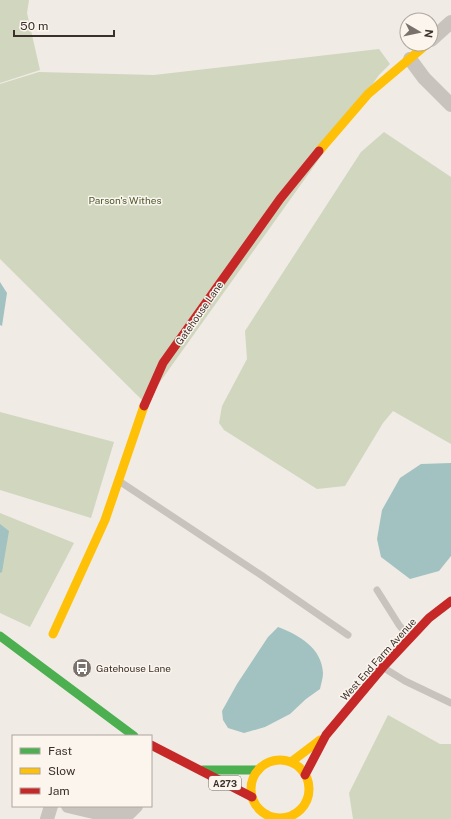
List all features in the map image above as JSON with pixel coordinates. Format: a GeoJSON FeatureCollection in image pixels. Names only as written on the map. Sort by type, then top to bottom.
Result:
{"type":"FeatureCollection","features":[{"type":"Feature","properties":{"kind":"street"},"geometry":{"type":"LineString","coordinates":[[439,33],[451,22]]}},
{"type":"Feature","properties":{"kind":"street","name":"Gatehouse Lane"},"geometry":{"type":"LineString","coordinates":[[53,634],[105,520],[145,403],[163,363],[285,193],[373,88],[418,52]]}},
{"type":"Feature","properties":{"kind":"street"},"geometry":{"type":"LineString","coordinates":[[410,59],[424,78],[451,105]]}},
{"type":"Feature","properties":{"kind":"street","name":"West End Farm Avenue"},"geometry":{"type":"LineString","coordinates":[[305,774],[326,736],[383,667],[429,618],[451,601]]}},
{"type":"Feature","properties":{"kind":"street"},"geometry":{"type":"LineString","coordinates":[[0,636],[133,735]]}},
{"type":"Feature","properties":{"kind":"street","name":"West End Farm Avenue"},"geometry":{"type":"LineString","coordinates":[[291,762],[326,736]]}},
{"type":"Feature","properties":{"kind":"street","name":"A273"},"geometry":{"type":"LineString","coordinates":[[152,746],[252,797]]}},
{"type":"Feature","properties":{"kind":"street"},"geometry":{"type":"LineString","coordinates":[[306,802],[300,810],[292,815],[282,818],[273,818],[264,813],[257,806],[252,797],[251,788],[253,778],[258,770],[265,764],[273,761],[282,760],[291,762],[299,767],[305,774],[308,783],[306,802],[308,813]]}},
{"type":"Feature","properties":{"kind":"street","name":"A273"},"geometry":{"type":"LineString","coordinates":[[198,770],[258,770]]}},
{"type":"Feature","properties":{"kind":"street"},"geometry":{"type":"LineString","coordinates":[[47,819],[51,807]]}},
{"type":"Feature","properties":{"kind":"street"},"geometry":{"type":"LineString","coordinates":[[72,807],[98,813],[128,813],[135,807]]}},
{"type":"Feature","properties":{"kind":"lane"},"geometry":{"type":"LineString","coordinates":[[119,481],[261,575],[348,635]]}},
{"type":"Feature","properties":{"kind":"lane"},"geometry":{"type":"LineString","coordinates":[[377,590],[399,625],[411,638]]}},
{"type":"Feature","properties":{"kind":"lane"},"geometry":{"type":"LineString","coordinates":[[383,667],[451,703]]}},
{"type":"Feature","properties":{"kind":"green space"},"geometry":{"type":"Polygon","coordinates":[[[0,0],[29,0],[27,13],[40,70],[0,83],[0,0]]]}},
{"type":"Feature","properties":{"kind":"green space","name":"Parson's Withes"},"geometry":{"type":"Polygon","coordinates":[[[379,49],[390,64],[379,75],[145,403],[0,259],[0,84],[39,72],[154,75],[379,49]]]}},
{"type":"Feature","properties":{"kind":"green space"},"geometry":{"type":"Polygon","coordinates":[[[384,132],[451,177],[451,444],[393,411],[383,423],[345,486],[317,489],[224,430],[219,423],[222,406],[247,359],[245,331],[361,152],[384,132]]]}},
{"type":"Feature","properties":{"kind":"green space"},"geometry":{"type":"Polygon","coordinates":[[[0,412],[114,442],[91,518],[0,490],[0,412]]]}},
{"type":"Feature","properties":{"kind":"green space"},"geometry":{"type":"Polygon","coordinates":[[[0,513],[74,543],[30,627],[0,613],[0,513]]]}},
{"type":"Feature","properties":{"kind":"green space"},"geometry":{"type":"Polygon","coordinates":[[[388,715],[440,744],[451,744],[451,819],[353,819],[349,793],[388,715]]]}},
{"type":"Feature","properties":{"kind":"water"},"geometry":{"type":"Polygon","coordinates":[[[0,282],[7,293],[2,326],[0,325],[0,282]]]}},
{"type":"Feature","properties":{"kind":"water"},"geometry":{"type":"Polygon","coordinates":[[[451,463],[451,556],[439,571],[410,579],[381,557],[377,539],[382,510],[400,478],[421,464],[451,463]]]}},
{"type":"Feature","properties":{"kind":"water"},"geometry":{"type":"Polygon","coordinates":[[[0,524],[9,531],[2,572],[0,573],[0,524]]]}},
{"type":"Feature","properties":{"kind":"water"},"geometry":{"type":"Polygon","coordinates":[[[278,627],[301,638],[314,650],[322,664],[323,673],[320,689],[306,699],[290,714],[265,727],[244,733],[228,728],[223,720],[222,711],[237,684],[268,637],[278,627]]]}},
{"type":"Feature","properties":{"kind":"traffic: fast"},"geometry":{"type":"LineString","coordinates":[[0,636],[133,735]]}},
{"type":"Feature","properties":{"kind":"traffic: fast"},"geometry":{"type":"LineString","coordinates":[[203,770],[258,770]]}},
{"type":"Feature","properties":{"kind":"traffic: slow"},"geometry":{"type":"LineString","coordinates":[[319,151],[368,94],[418,52]]}},
{"type":"Feature","properties":{"kind":"traffic: slow"},"geometry":{"type":"LineString","coordinates":[[53,634],[105,520],[144,406]]}},
{"type":"Feature","properties":{"kind":"traffic: slow"},"geometry":{"type":"LineString","coordinates":[[291,762],[320,740]]}},
{"type":"Feature","properties":{"kind":"traffic: slow"},"geometry":{"type":"LineString","coordinates":[[280,760],[296,765],[304,773],[309,789],[304,805],[296,813],[280,818],[264,813],[256,805],[251,789],[256,773],[264,765],[280,760]]}},
{"type":"Feature","properties":{"kind":"traffic: jam"},"geometry":{"type":"LineString","coordinates":[[144,406],[163,363],[280,199],[319,151]]}},
{"type":"Feature","properties":{"kind":"traffic: jam"},"geometry":{"type":"LineString","coordinates":[[305,775],[326,735],[383,667],[429,618],[451,601]]}},
{"type":"Feature","properties":{"kind":"traffic: jam"},"geometry":{"type":"LineString","coordinates":[[152,746],[252,797]]}},
{"type":"Feature","properties":{"kind":"place","name":"Gatehouse Lane"},"geometry":{"type":"Point","coordinates":[82,668]}}]}
